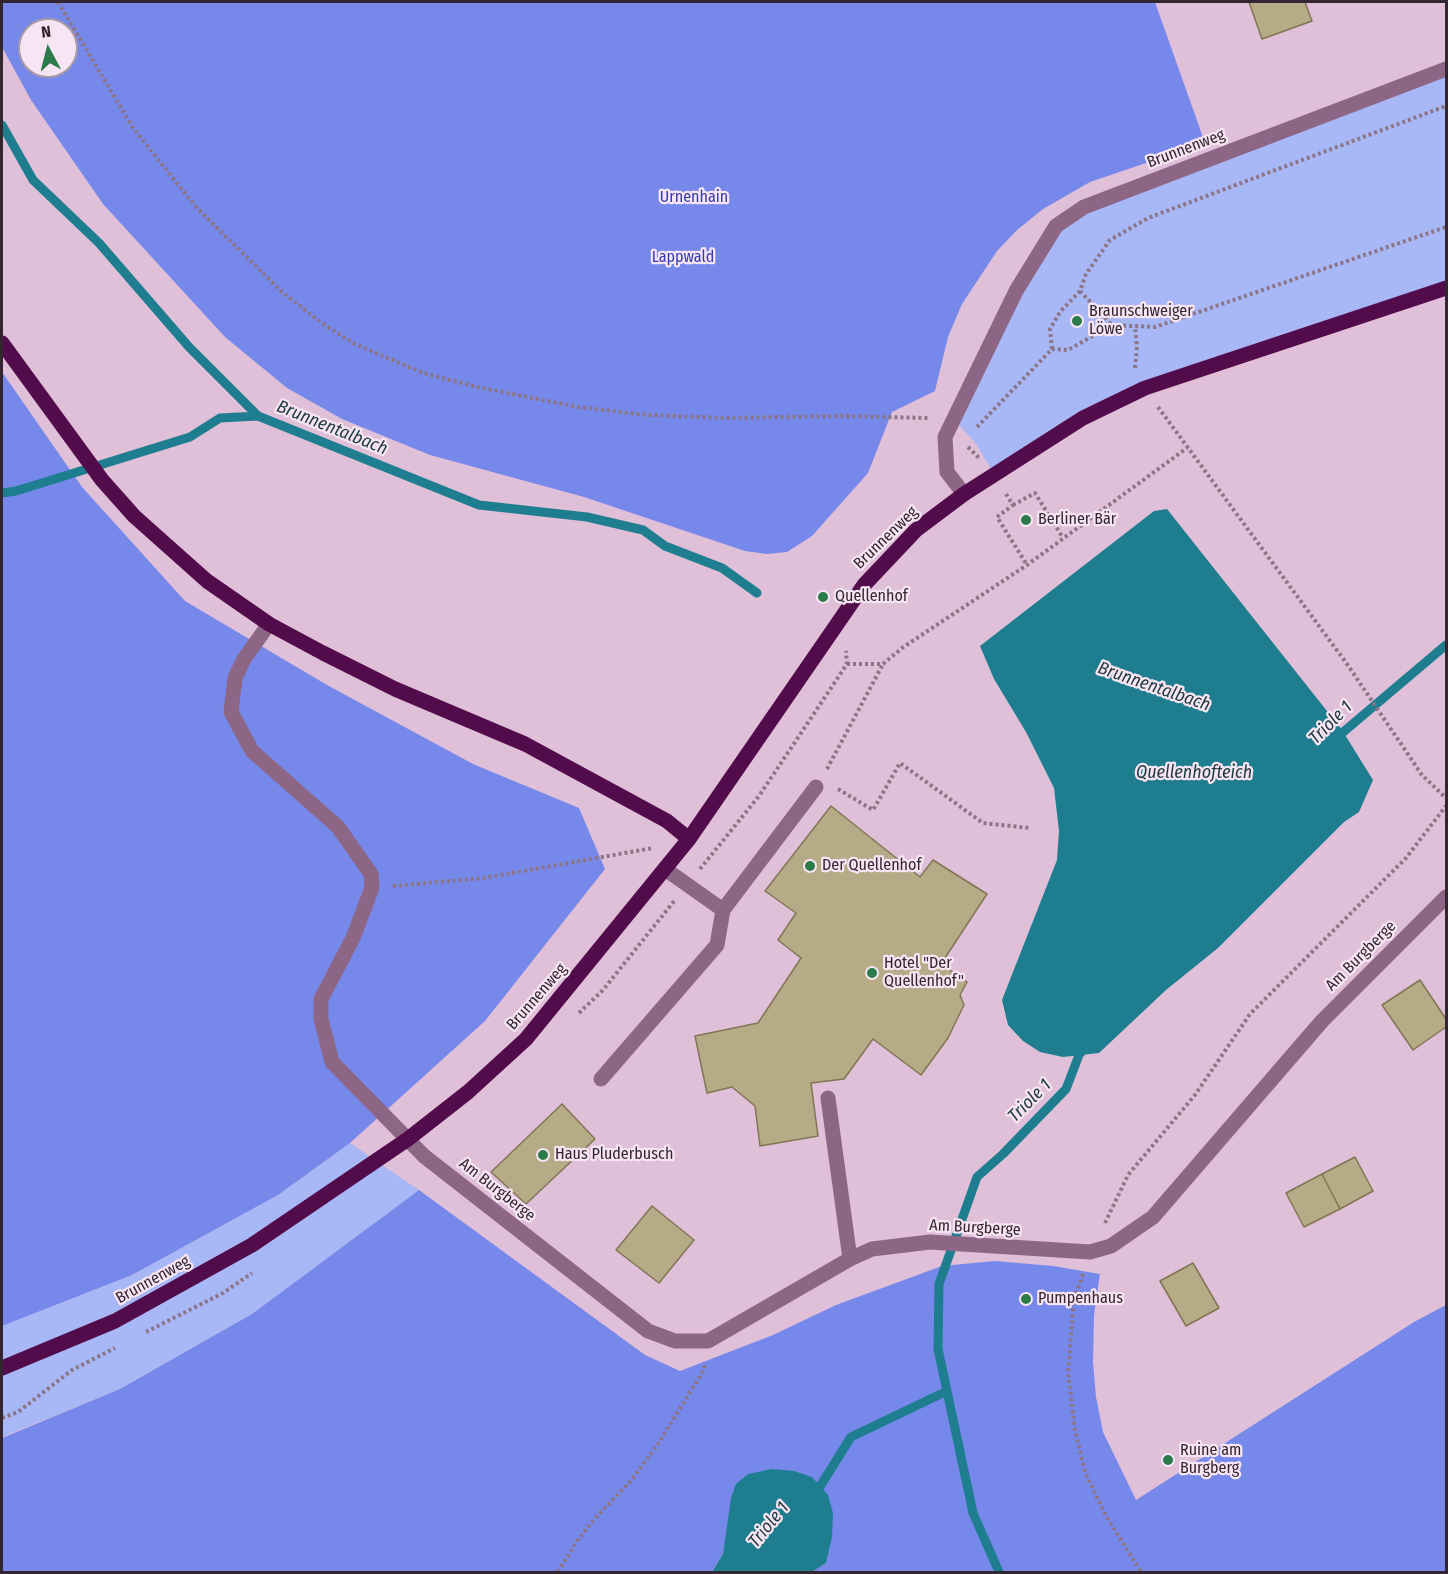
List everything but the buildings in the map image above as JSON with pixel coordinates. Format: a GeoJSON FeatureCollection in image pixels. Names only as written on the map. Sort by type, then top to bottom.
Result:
{"type":"FeatureCollection","features":[{"type":"Feature","properties":{"kind":"main road","name":"Brunnenweg"},"geometry":{"type":"LineString","coordinates":[[2,1368],[115,1321],[252,1245],[408,1139],[468,1092],[526,1039],[689,839],[864,585],[916,530],[964,494],[1083,418],[1145,388],[1446,288]]}},
{"type":"Feature","properties":{"kind":"main road"},"geometry":{"type":"LineString","coordinates":[[2,343],[102,480],[165,546],[207,581],[269,624],[395,689],[525,744],[667,821],[689,839]]}},
{"type":"Feature","properties":{"kind":"street","name":"Brunnenweg"},"geometry":{"type":"LineString","coordinates":[[964,494],[947,472],[945,437],[1016,291],[1056,226],[1084,207],[1446,69]]}},
{"type":"Feature","properties":{"kind":"street"},"geometry":{"type":"LineString","coordinates":[[269,624],[244,659],[236,678],[231,712],[252,751],[338,827],[371,874],[372,888]]}},
{"type":"Feature","properties":{"kind":"street"},"geometry":{"type":"LineString","coordinates":[[601,1078],[717,945],[723,910],[819,783]]}},
{"type":"Feature","properties":{"kind":"street"},"geometry":{"type":"LineString","coordinates":[[665,869],[723,910]]}},
{"type":"Feature","properties":{"kind":"street","name":"Am Burgberge"},"geometry":{"type":"LineString","coordinates":[[372,888],[353,938],[321,999],[321,1020],[332,1062],[424,1156],[648,1331],[675,1341],[708,1341],[850,1259],[872,1249],[930,1242],[1090,1252],[1111,1246],[1154,1217],[1322,1021],[1446,897]]}},
{"type":"Feature","properties":{"kind":"street"},"geometry":{"type":"LineString","coordinates":[[828,1098],[850,1259]]}},
{"type":"Feature","properties":{"kind":"path"},"geometry":{"type":"LineString","coordinates":[[58,2],[133,128],[196,207],[282,292],[323,324],[355,345],[423,373],[477,387],[578,407],[647,415],[726,418],[842,416],[954,419]]}},
{"type":"Feature","properties":{"kind":"path"},"geometry":{"type":"LineString","coordinates":[[1052,349],[1050,329],[1060,312],[1080,291],[1086,274],[1110,240],[1148,218],[1446,106]]}},
{"type":"Feature","properties":{"kind":"path"},"geometry":{"type":"LineString","coordinates":[[971,433],[1052,349],[1068,350],[1112,325],[1155,327],[1446,227]]}},
{"type":"Feature","properties":{"kind":"path"},"geometry":{"type":"LineString","coordinates":[[1080,291],[1112,325]]}},
{"type":"Feature","properties":{"kind":"path"},"geometry":{"type":"LineString","coordinates":[[1155,402],[1365,690],[1422,775],[1446,798]]}},
{"type":"Feature","properties":{"kind":"path"},"geometry":{"type":"LineString","coordinates":[[963,441],[994,474],[1013,506]]}},
{"type":"Feature","properties":{"kind":"path"},"geometry":{"type":"LineString","coordinates":[[1030,828],[983,823],[900,763],[873,810],[819,783],[883,664],[902,648],[1027,565],[1187,448]]}},
{"type":"Feature","properties":{"kind":"path"},"geometry":{"type":"LineString","coordinates":[[1027,565],[998,517],[1035,493],[1063,538]]}},
{"type":"Feature","properties":{"kind":"path"},"geometry":{"type":"LineString","coordinates":[[686,886],[759,796],[847,664],[845,648]]}},
{"type":"Feature","properties":{"kind":"path"},"geometry":{"type":"LineString","coordinates":[[847,664],[883,664]]}},
{"type":"Feature","properties":{"kind":"path"},"geometry":{"type":"LineString","coordinates":[[1141,1572],[1106,1516],[1085,1472],[1075,1430],[1068,1372],[1072,1320],[1074,1299],[1090,1252],[1128,1175],[1195,1095],[1250,1014],[1406,858],[1446,806]]}},
{"type":"Feature","properties":{"kind":"path"},"geometry":{"type":"LineString","coordinates":[[372,888],[484,878],[627,854],[689,839]]}},
{"type":"Feature","properties":{"kind":"path"},"geometry":{"type":"LineString","coordinates":[[558,1572],[583,1533],[631,1480],[658,1444],[704,1370],[708,1341]]}},
{"type":"Feature","properties":{"kind":"shaded area"},"geometry":{"type":"Polygon","coordinates":[[[1446,69],[1446,288],[1145,388],[994,474],[976,444],[954,419],[1047,226],[1446,69]]]}},
{"type":"Feature","properties":{"kind":"shaded area"},"geometry":{"type":"Polygon","coordinates":[[[350,1143],[419,1190],[252,1314],[120,1389],[2,1437],[2,1326],[132,1275],[278,1195],[350,1143]]]}},
{"type":"Feature","properties":{"kind":"green space","name":"Lappwald"},"geometry":{"type":"Polygon","coordinates":[[[2,2],[1155,2],[1205,143],[1090,182],[1043,209],[1017,230],[997,251],[962,304],[948,337],[935,391],[892,412],[868,473],[812,536],[787,552],[767,554],[745,551],[584,497],[430,455],[342,419],[287,388],[225,337],[103,204],[31,100],[19,78],[78,78],[78,18],[18,18],[18,76],[2,47],[2,2]]]}},
{"type":"Feature","properties":{"kind":"green space"},"geometry":{"type":"Polygon","coordinates":[[[2,372],[82,487],[185,601],[327,685],[473,764],[579,808],[605,869],[485,1021],[350,1143],[278,1195],[132,1275],[2,1326],[2,372]]]}},
{"type":"Feature","properties":{"kind":"green space"},"geometry":{"type":"Polygon","coordinates":[[[419,1190],[645,1355],[680,1371],[773,1335],[836,1305],[942,1266],[995,1261],[1053,1266],[1100,1274],[1094,1315],[1093,1362],[1096,1397],[1103,1432],[1136,1500],[1414,1322],[1446,1305],[1446,1572],[812,1572],[826,1563],[728,1526],[723,1554],[712,1572],[2,1572],[2,1438],[120,1389],[252,1314],[419,1190]]]}},
{"type":"Feature","properties":{"kind":"water","name":"Quellenhofteich"},"geometry":{"type":"Polygon","coordinates":[[[1167,509],[1342,730],[1373,780],[1359,812],[1344,822],[1218,948],[1166,990],[1099,1053],[1063,1057],[1040,1052],[1023,1041],[1008,1025],[1002,1000],[1057,860],[1059,831],[1054,788],[1026,732],[994,679],[980,646],[1154,511],[1167,509]]]}},
{"type":"Feature","properties":{"kind":"water"},"geometry":{"type":"Polygon","coordinates":[[[772,1469],[794,1471],[812,1477],[828,1495],[833,1513],[832,1537],[826,1563],[812,1572],[712,1572],[723,1554],[731,1498],[736,1484],[748,1474],[772,1469]]]}},
{"type":"Feature","properties":{"kind":"waterway","name":"Brunnentalbach"},"geometry":{"type":"LineString","coordinates":[[2,125],[33,180],[99,243],[189,347],[258,416],[479,505],[587,517],[643,530],[665,546],[722,568],[757,593]]}},
{"type":"Feature","properties":{"kind":"waterway"},"geometry":{"type":"LineString","coordinates":[[2,493],[16,491],[190,437],[220,418],[258,416]]}},
{"type":"Feature","properties":{"kind":"waterway","name":"Triole 1"},"geometry":{"type":"LineString","coordinates":[[1335,739],[1446,645]]}},
{"type":"Feature","properties":{"kind":"waterway","name":"Triole 1"},"geometry":{"type":"LineString","coordinates":[[814,1496],[851,1437],[947,1391],[938,1349],[939,1284],[977,1177],[1003,1154],[1066,1089],[1079,1055],[1086,1046]]}},
{"type":"Feature","properties":{"kind":"waterway"},"geometry":{"type":"LineString","coordinates":[[947,1391],[973,1513],[999,1572]]}},
{"type":"Feature","properties":{"kind":"place","name":"Braunschweiger Löwe"},"geometry":{"type":"Point","coordinates":[1077,321]}},
{"type":"Feature","properties":{"kind":"place","name":"Berliner Bär"},"geometry":{"type":"Point","coordinates":[1026,520]}},
{"type":"Feature","properties":{"kind":"place","name":"Quellenhof"},"geometry":{"type":"Point","coordinates":[823,597]}},
{"type":"Feature","properties":{"kind":"place","name":"Der Quellenhof"},"geometry":{"type":"Point","coordinates":[810,866]}},
{"type":"Feature","properties":{"kind":"place","name":"Hotel \"Der Quellenhof\""},"geometry":{"type":"Point","coordinates":[872,973]}},
{"type":"Feature","properties":{"kind":"place","name":"Haus Pluderbusch"},"geometry":{"type":"Point","coordinates":[543,1155]}},
{"type":"Feature","properties":{"kind":"place","name":"Pumpenhaus"},"geometry":{"type":"Point","coordinates":[1026,1299]}},
{"type":"Feature","properties":{"kind":"place","name":"Ruine am Burgberg"},"geometry":{"type":"Point","coordinates":[1168,1460]}},
{"type":"Feature","properties":{"kind":"park label","name":"Urnenhain"},"geometry":{"type":"Point","coordinates":[694,198]}}]}
